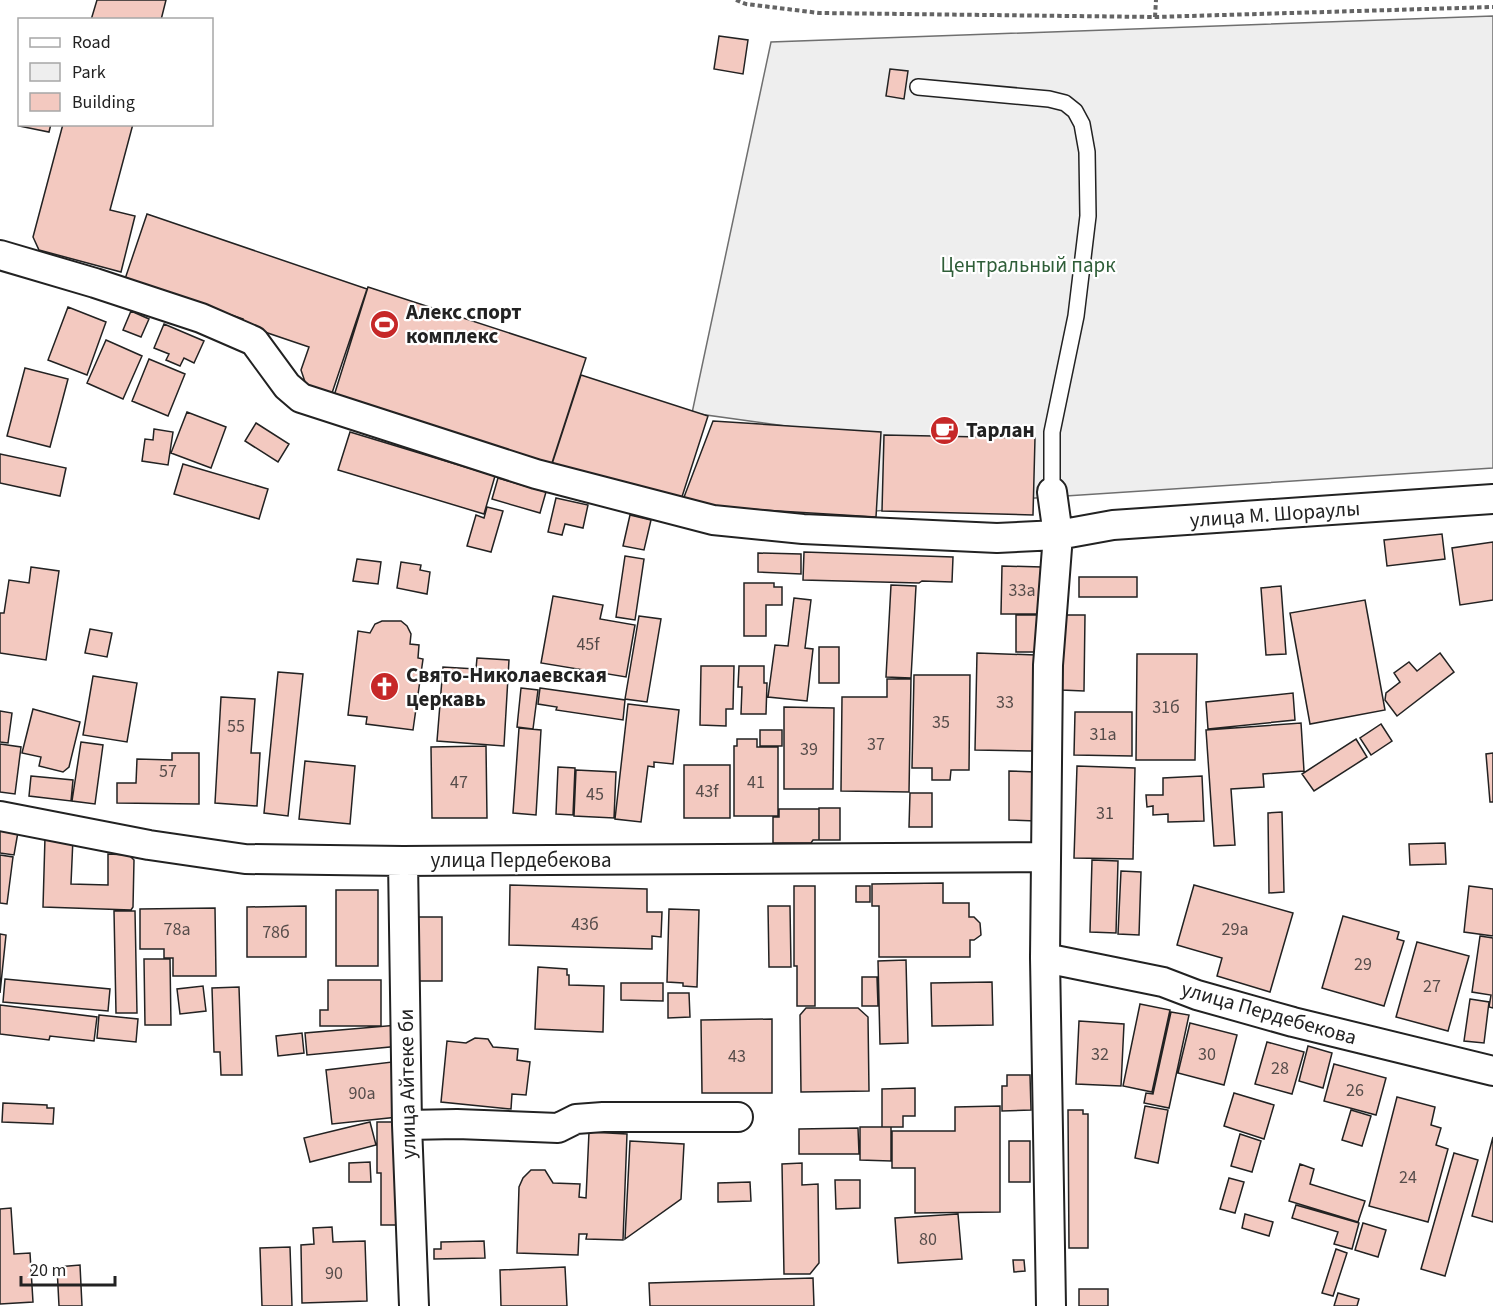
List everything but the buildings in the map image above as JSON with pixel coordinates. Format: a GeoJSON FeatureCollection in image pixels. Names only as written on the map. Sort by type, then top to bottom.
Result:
{"type":"FeatureCollection","features":[{"type":"Feature","properties":{"kind":"street","name":"улица М. Шораулы"},"geometry":{"type":"LineString","coordinates":[[0,255],[180,311],[254,341],[287,386],[301,398],[536,474],[714,520],[803,529],[997,538],[1058,535],[1113,525],[1493,499]]}},
{"type":"Feature","properties":{"kind":"street"},"geometry":{"type":"LineString","coordinates":[[1051,1306],[1045,958],[1048,665],[1058,535],[1053,492]]}},
{"type":"Feature","properties":{"kind":"street","name":"улица Пердебекова"},"geometry":{"type":"LineString","coordinates":[[0,816],[149,846],[245,859],[403,861],[1046,857]]}},
{"type":"Feature","properties":{"kind":"street","name":"улица Айтеке би"},"geometry":{"type":"LineString","coordinates":[[403,861],[407,1125],[414,1306]]}},
{"type":"Feature","properties":{"kind":"street","name":"улица Пердебекова"},"geometry":{"type":"LineString","coordinates":[[1045,958],[1163,982],[1197,995],[1293,1022],[1493,1071]]}},
{"type":"Feature","properties":{"kind":"street"},"geometry":{"type":"LineString","coordinates":[[407,1125],[457,1124],[558,1128],[576,1119],[603,1117],[738,1117]]}},
{"type":"Feature","properties":{"kind":"lane"},"geometry":{"type":"LineString","coordinates":[[918,87],[1049,99],[1065,103],[1075,111],[1082,124],[1087,152],[1088,216],[1076,316],[1053,432],[1053,492]]}},
{"type":"Feature","properties":{"kind":"path"},"geometry":{"type":"LineString","coordinates":[[736,0],[746,4],[819,13],[1155,16],[1493,7]]}},
{"type":"Feature","properties":{"kind":"path"},"geometry":{"type":"LineString","coordinates":[[1155,16],[1156,0]]}},
{"type":"Feature","properties":{"kind":"green space","name":"Центральный парк"},"geometry":{"type":"Polygon","coordinates":[[[1493,16],[1493,468],[1035,498],[876,511],[872,438],[692,413],[771,42],[1493,16]]]}},
{"type":"Feature","properties":{"kind":"place","name":"Алекс спорт комплекс"},"geometry":{"type":"Point","coordinates":[385,324]}},
{"type":"Feature","properties":{"kind":"place","name":"Тарлан"},"geometry":{"type":"Point","coordinates":[945,430]}},
{"type":"Feature","properties":{"kind":"place","name":"Свято-Николаевская церкавь"},"geometry":{"type":"Point","coordinates":[385,687]}}]}
